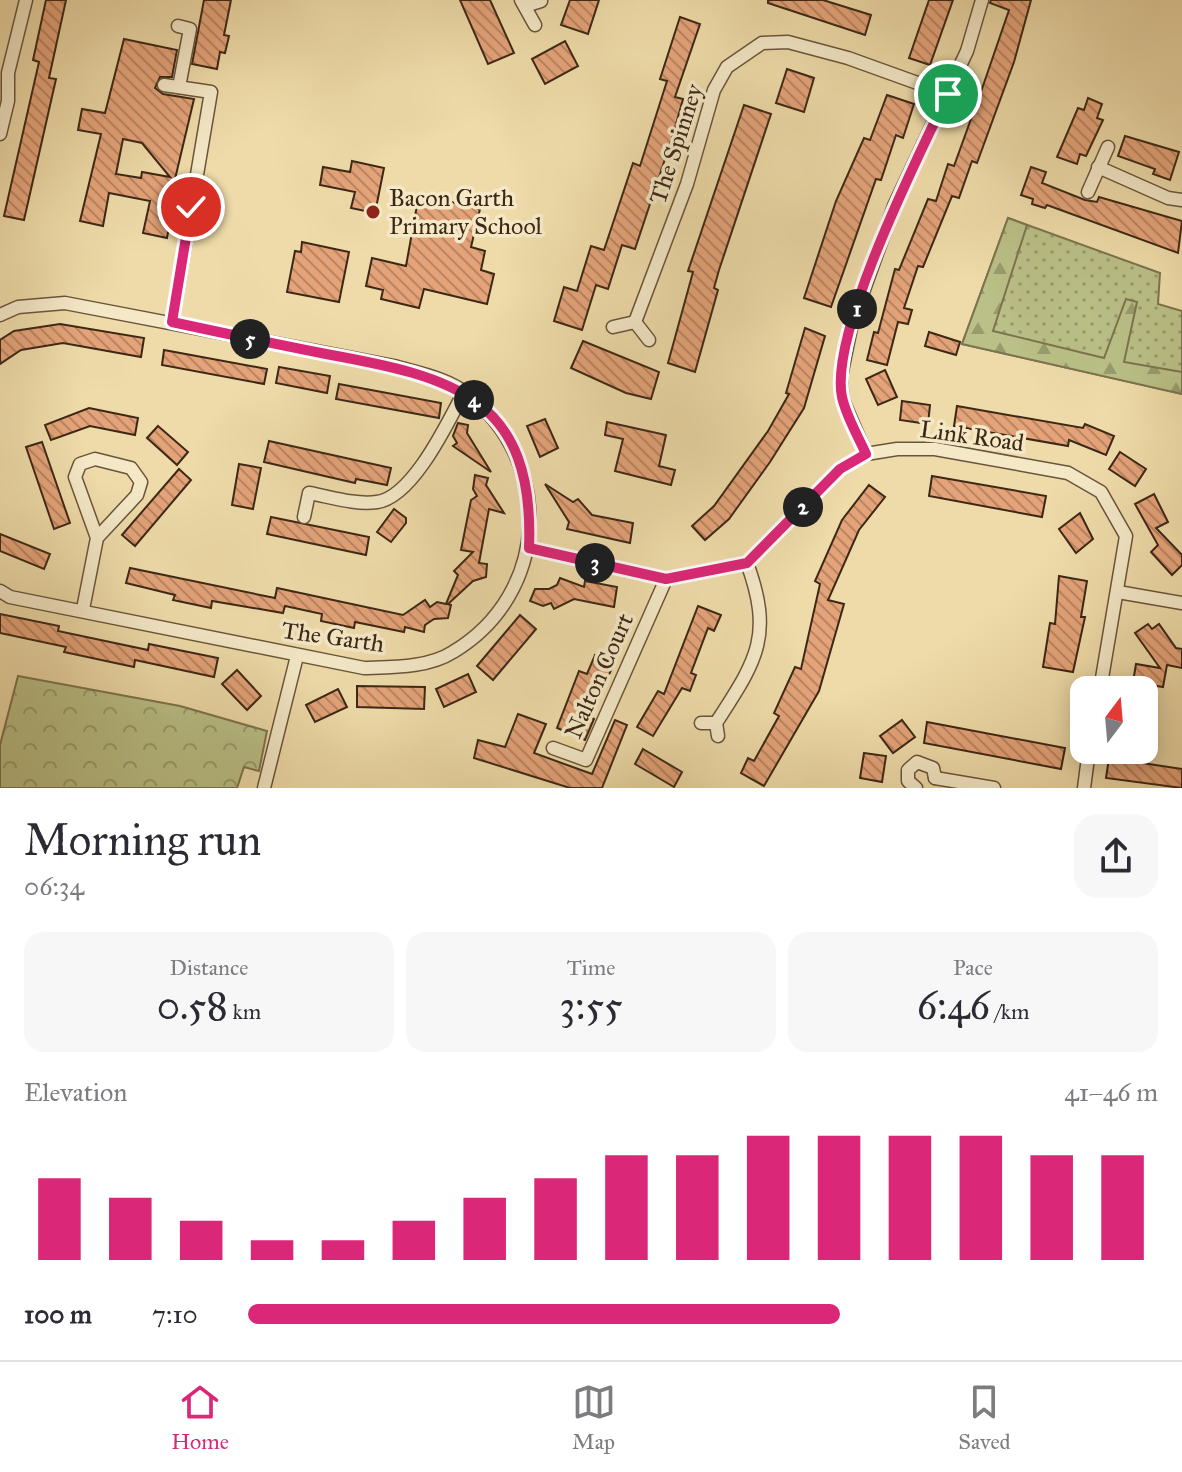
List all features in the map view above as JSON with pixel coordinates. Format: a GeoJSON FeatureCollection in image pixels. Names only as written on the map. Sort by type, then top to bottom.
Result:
{"type":"FeatureCollection","features":[{"type":"Feature","properties":{"kind":"street"},"geometry":{"type":"LineString","coordinates":[[0,134],[8,101],[4,72],[26,0]]}},
{"type":"Feature","properties":{"kind":"street"},"geometry":{"type":"LineString","coordinates":[[866,454],[842,398],[841,376],[852,323],[894,206],[967,51],[982,0]]}},
{"type":"Feature","properties":{"kind":"street"},"geometry":{"type":"LineString","coordinates":[[535,25],[523,3],[541,1]]}},
{"type":"Feature","properties":{"kind":"street"},"geometry":{"type":"LineString","coordinates":[[178,26],[190,29],[179,87]]}},
{"type":"Feature","properties":{"kind":"street","name":"The Spinney"},"geometry":{"type":"LineString","coordinates":[[635,322],[683,197],[714,90],[727,67],[762,43],[788,42],[848,58],[948,94]]}},
{"type":"Feature","properties":{"kind":"street"},"geometry":{"type":"LineString","coordinates":[[164,85],[211,92],[172,322]]}},
{"type":"Feature","properties":{"kind":"street"},"geometry":{"type":"LineString","coordinates":[[1088,192],[1108,147]]}},
{"type":"Feature","properties":{"kind":"street"},"geometry":{"type":"LineString","coordinates":[[1098,167],[1168,198],[1182,200]]}},
{"type":"Feature","properties":{"kind":"street","name":"The Garth"},"geometry":{"type":"LineString","coordinates":[[0,315],[18,307],[65,303],[394,366],[434,377],[464,392],[488,412],[508,438],[523,469],[530,511],[529,548],[511,591],[485,626],[452,653],[407,667],[364,668],[297,656],[83,609],[10,597],[0,591]]}},
{"type":"Feature","properties":{"kind":"street"},"geometry":{"type":"LineString","coordinates":[[613,327],[635,322],[649,340]]}},
{"type":"Feature","properties":{"kind":"street"},"geometry":{"type":"LineString","coordinates":[[304,517],[309,493],[363,503],[381,502],[395,495],[411,481],[464,392]]}},
{"type":"Feature","properties":{"kind":"street","name":"Link Road"},"geometry":{"type":"LineString","coordinates":[[747,563],[840,469],[866,454],[897,449],[935,449],[1068,473],[1101,492],[1126,536],[1103,676]]}},
{"type":"Feature","properties":{"kind":"street"},"geometry":{"type":"LineString","coordinates":[[83,609],[97,538],[75,477],[80,464],[95,459],[131,468],[141,482],[137,495],[97,538]]}},
{"type":"Feature","properties":{"kind":"street"},"geometry":{"type":"LineString","coordinates":[[529,548],[666,579],[747,563],[761,602],[752,669],[717,730],[701,723]]}},
{"type":"Feature","properties":{"kind":"street","name":"Nalton Court"},"geometry":{"type":"LineString","coordinates":[[553,748],[586,760],[666,579]]}},
{"type":"Feature","properties":{"kind":"street"},"geometry":{"type":"LineString","coordinates":[[1118,592],[1182,603]]}},
{"type":"Feature","properties":{"kind":"street"},"geometry":{"type":"LineString","coordinates":[[264,788],[297,656]]}},
{"type":"Feature","properties":{"kind":"street"},"geometry":{"type":"LineString","coordinates":[[916,788],[908,781],[908,770],[917,762],[933,768],[931,783],[994,788]]}},
{"type":"Feature","properties":{"kind":"street"},"geometry":{"type":"LineString","coordinates":[[1084,788],[1087,764]]}},
{"type":"Feature","properties":{"kind":"green space"},"geometry":{"type":"Polygon","coordinates":[[[1008,218],[1160,273],[1158,304],[1182,311],[1182,394],[962,344],[1008,218]]]}},
{"type":"Feature","properties":{"kind":"green space"},"geometry":{"type":"Polygon","coordinates":[[[1008,218],[1027,225],[993,331],[1104,358],[1126,299],[1137,302],[1124,362],[1182,372],[1182,394],[962,344],[1008,218]]]}},
{"type":"Feature","properties":{"kind":"green space"},"geometry":{"type":"Polygon","coordinates":[[[18,676],[180,706],[267,731],[259,771],[244,767],[237,788],[0,788],[0,745],[18,676]]]}},
{"type":"Feature","properties":{"kind":"building"},"geometry":{"type":"Polygon","coordinates":[[[46,0],[66,0],[49,78],[56,79],[24,220],[4,216],[39,62],[33,60],[46,0]]]}},
{"type":"Feature","properties":{"kind":"building"},"geometry":{"type":"Polygon","coordinates":[[[204,0],[231,0],[224,35],[229,36],[225,53],[220,52],[217,69],[192,64],[204,0]]]}},
{"type":"Feature","properties":{"kind":"building"},"geometry":{"type":"Polygon","coordinates":[[[460,0],[490,0],[514,53],[488,64],[460,0]]]}},
{"type":"Feature","properties":{"kind":"building"},"geometry":{"type":"Polygon","coordinates":[[[570,0],[599,0],[588,34],[561,25],[570,0]]]}},
{"type":"Feature","properties":{"kind":"building"},"geometry":{"type":"Polygon","coordinates":[[[768,0],[823,0],[871,15],[865,35],[768,3],[768,0]]]}},
{"type":"Feature","properties":{"kind":"building"},"geometry":{"type":"Polygon","coordinates":[[[929,0],[953,0],[930,65],[909,58],[929,0]]]}},
{"type":"Feature","properties":{"kind":"building"},"geometry":{"type":"Polygon","coordinates":[[[991,0],[1031,0],[1014,62],[977,163],[972,161],[959,198],[952,196],[923,267],[918,266],[904,308],[912,310],[908,324],[898,322],[887,365],[867,360],[874,332],[878,333],[895,269],[899,270],[928,199],[936,201],[948,164],[954,166],[984,83],[1009,10],[990,3],[991,0]]]}},
{"type":"Feature","properties":{"kind":"building"},"geometry":{"type":"Polygon","coordinates":[[[680,17],[700,24],[675,97],[683,99],[673,135],[635,249],[622,245],[608,289],[596,285],[582,330],[554,321],[564,287],[577,291],[591,246],[604,250],[633,163],[640,166],[667,81],[660,79],[680,17]]]}},
{"type":"Feature","properties":{"kind":"building"},"geometry":{"type":"Polygon","coordinates":[[[124,39],[177,50],[172,77],[160,77],[155,88],[163,94],[194,99],[175,179],[178,179],[167,238],[143,233],[150,201],[109,193],[103,226],[80,221],[101,134],[78,130],[82,109],[105,113],[124,39]],[[123,139],[116,174],[141,178],[142,172],[170,177],[142,143],[123,139]]]}},
{"type":"Feature","properties":{"kind":"building"},"geometry":{"type":"Polygon","coordinates":[[[565,41],[578,66],[545,84],[532,59],[565,41]]]}},
{"type":"Feature","properties":{"kind":"building"},"geometry":{"type":"Polygon","coordinates":[[[787,69],[814,78],[804,112],[776,103],[787,69]]]}},
{"type":"Feature","properties":{"kind":"building"},"geometry":{"type":"Polygon","coordinates":[[[887,95],[914,104],[903,138],[896,135],[881,180],[876,179],[831,307],[804,298],[836,201],[864,138],[870,140],[887,95]]]}},
{"type":"Feature","properties":{"kind":"building"},"geometry":{"type":"Polygon","coordinates":[[[1088,98],[1102,104],[1097,118],[1103,120],[1086,156],[1080,154],[1077,164],[1057,157],[1078,108],[1084,110],[1088,98]]]}},
{"type":"Feature","properties":{"kind":"building"},"geometry":{"type":"Polygon","coordinates":[[[744,105],[771,114],[719,270],[714,288],[718,290],[695,372],[668,363],[693,272],[688,271],[744,105]]]}},
{"type":"Feature","properties":{"kind":"building"},"geometry":{"type":"Polygon","coordinates":[[[1125,136],[1179,152],[1170,180],[1153,174],[1155,169],[1118,156],[1125,136]]]}},
{"type":"Feature","properties":{"kind":"building"},"geometry":{"type":"Polygon","coordinates":[[[352,161],[384,168],[375,213],[351,208],[355,192],[320,185],[323,167],[350,172],[352,161]]]}},
{"type":"Feature","properties":{"kind":"building"},"geometry":{"type":"Polygon","coordinates":[[[1031,167],[1046,172],[1042,183],[1085,200],[1097,202],[1099,197],[1182,221],[1178,253],[1047,205],[1045,208],[1032,204],[1033,199],[1021,195],[1031,167]]]}},
{"type":"Feature","properties":{"kind":"building"},"geometry":{"type":"Polygon","coordinates":[[[419,194],[480,209],[471,247],[485,251],[481,270],[494,274],[487,304],[424,289],[419,308],[381,299],[383,290],[366,286],[372,258],[406,266],[419,194]]]}},
{"type":"Feature","properties":{"kind":"building"},"geometry":{"type":"Polygon","coordinates":[[[302,242],[349,252],[339,302],[287,292],[295,251],[301,252],[302,242]]]}},
{"type":"Feature","properties":{"kind":"building"},"geometry":{"type":"Polygon","coordinates":[[[60,324],[144,338],[141,357],[63,343],[21,350],[0,364],[0,340],[14,331],[60,324]]]}},
{"type":"Feature","properties":{"kind":"building"},"geometry":{"type":"Polygon","coordinates":[[[805,328],[825,336],[804,408],[729,519],[705,540],[692,526],[714,506],[768,431],[789,394],[786,393],[805,328]]]}},
{"type":"Feature","properties":{"kind":"building"},"geometry":{"type":"Polygon","coordinates":[[[929,332],[960,342],[956,355],[925,346],[929,332]]]}},
{"type":"Feature","properties":{"kind":"building"},"geometry":{"type":"Polygon","coordinates":[[[583,341],[659,372],[651,399],[626,393],[571,368],[583,341]]]}},
{"type":"Feature","properties":{"kind":"building"},"geometry":{"type":"Polygon","coordinates":[[[164,350],[267,369],[264,384],[162,365],[164,350]]]}},
{"type":"Feature","properties":{"kind":"building"},"geometry":{"type":"Polygon","coordinates":[[[279,367],[330,376],[327,393],[276,383],[279,367]]]}},
{"type":"Feature","properties":{"kind":"building"},"geometry":{"type":"Polygon","coordinates":[[[885,370],[897,397],[878,405],[866,379],[885,370]]]}},
{"type":"Feature","properties":{"kind":"building"},"geometry":{"type":"Polygon","coordinates":[[[339,384],[441,403],[439,418],[336,399],[339,384]]]}},
{"type":"Feature","properties":{"kind":"building"},"geometry":{"type":"Polygon","coordinates":[[[902,401],[930,405],[928,424],[900,420],[902,401]]]}},
{"type":"Feature","properties":{"kind":"building"},"geometry":{"type":"Polygon","coordinates":[[[957,406],[1083,428],[1085,424],[1114,436],[1106,455],[1069,440],[1068,446],[954,426],[957,406]]]}},
{"type":"Feature","properties":{"kind":"building"},"geometry":{"type":"Polygon","coordinates":[[[89,408],[138,418],[135,435],[90,426],[51,440],[45,425],[89,408]]]}},
{"type":"Feature","properties":{"kind":"building"},"geometry":{"type":"Polygon","coordinates":[[[545,419],[558,448],[540,457],[527,426],[545,419]]]}},
{"type":"Feature","properties":{"kind":"building"},"geometry":{"type":"Polygon","coordinates":[[[607,422],[666,435],[659,466],[675,470],[671,485],[615,471],[623,439],[605,435],[607,422]]]}},
{"type":"Feature","properties":{"kind":"building"},"geometry":{"type":"Polygon","coordinates":[[[458,423],[468,425],[467,433],[491,472],[453,446],[457,443],[453,436],[458,423]]]}},
{"type":"Feature","properties":{"kind":"building"},"geometry":{"type":"Polygon","coordinates":[[[158,426],[188,452],[177,465],[147,438],[158,426]]]}},
{"type":"Feature","properties":{"kind":"building"},"geometry":{"type":"Polygon","coordinates":[[[269,441],[391,468],[387,485],[356,479],[355,483],[264,462],[269,441]]]}},
{"type":"Feature","properties":{"kind":"building"},"geometry":{"type":"Polygon","coordinates":[[[42,442],[70,523],[54,529],[26,447],[42,442]]]}},
{"type":"Feature","properties":{"kind":"building"},"geometry":{"type":"Polygon","coordinates":[[[1120,452],[1146,469],[1135,486],[1109,469],[1120,452]]]}},
{"type":"Feature","properties":{"kind":"building"},"geometry":{"type":"Polygon","coordinates":[[[239,464],[261,468],[253,509],[232,505],[239,464]]]}},
{"type":"Feature","properties":{"kind":"building"},"geometry":{"type":"Polygon","coordinates":[[[179,469],[191,480],[135,546],[122,535],[179,469]]]}},
{"type":"Feature","properties":{"kind":"building"},"geometry":{"type":"Polygon","coordinates":[[[475,475],[488,478],[486,485],[504,513],[489,509],[479,563],[487,564],[486,577],[473,581],[448,604],[451,605],[448,618],[434,619],[425,625],[424,632],[405,627],[404,632],[355,622],[354,628],[321,621],[322,614],[285,606],[283,613],[212,601],[211,608],[173,600],[175,595],[126,583],[130,568],[275,598],[277,588],[403,615],[425,600],[430,607],[437,602],[446,604],[458,575],[454,571],[473,552],[461,550],[471,500],[477,496],[473,489],[475,475]]]}},
{"type":"Feature","properties":{"kind":"building"},"geometry":{"type":"Polygon","coordinates":[[[932,476],[1046,496],[1042,517],[929,496],[932,476]]]}},
{"type":"Feature","properties":{"kind":"building"},"geometry":{"type":"Polygon","coordinates":[[[545,484],[573,502],[578,499],[592,515],[633,523],[630,543],[567,529],[569,522],[545,484]]]}},
{"type":"Feature","properties":{"kind":"building"},"geometry":{"type":"Polygon","coordinates":[[[869,485],[885,497],[859,530],[828,600],[844,604],[819,691],[764,786],[741,773],[748,758],[754,761],[779,716],[774,713],[795,667],[801,669],[820,584],[815,581],[842,520],[869,485]]]}},
{"type":"Feature","properties":{"kind":"building"},"geometry":{"type":"Polygon","coordinates":[[[1154,494],[1168,522],[1156,528],[1182,555],[1182,565],[1172,575],[1151,552],[1158,545],[1135,504],[1154,494]]]}},
{"type":"Feature","properties":{"kind":"building"},"geometry":{"type":"Polygon","coordinates":[[[394,509],[406,518],[406,523],[391,542],[377,532],[394,509]]]}},
{"type":"Feature","properties":{"kind":"building"},"geometry":{"type":"Polygon","coordinates":[[[1080,513],[1093,539],[1076,553],[1059,529],[1080,513]]]}},
{"type":"Feature","properties":{"kind":"building"},"geometry":{"type":"Polygon","coordinates":[[[271,517],[369,537],[366,555],[267,534],[271,517]]]}},
{"type":"Feature","properties":{"kind":"building"},"geometry":{"type":"Polygon","coordinates":[[[0,534],[50,554],[44,569],[0,551],[0,534]]]}},
{"type":"Feature","properties":{"kind":"building"},"geometry":{"type":"Polygon","coordinates":[[[1059,576],[1087,581],[1081,617],[1085,617],[1073,672],[1043,667],[1050,623],[1055,624],[1059,576]]]}},
{"type":"Feature","properties":{"kind":"building"},"geometry":{"type":"Polygon","coordinates":[[[560,578],[584,587],[585,581],[617,587],[614,607],[574,599],[554,609],[551,603],[543,606],[530,601],[535,589],[549,589],[557,585],[560,578]]]}},
{"type":"Feature","properties":{"kind":"building"},"geometry":{"type":"Polygon","coordinates":[[[698,606],[721,615],[714,631],[708,628],[691,673],[696,675],[690,691],[682,688],[653,736],[637,727],[658,691],[664,694],[698,606]]]}},
{"type":"Feature","properties":{"kind":"building"},"geometry":{"type":"Polygon","coordinates":[[[0,614],[59,626],[58,631],[148,650],[149,644],[218,658],[214,677],[135,660],[134,667],[64,652],[66,647],[0,633],[0,614]]]}},
{"type":"Feature","properties":{"kind":"building"},"geometry":{"type":"Polygon","coordinates":[[[520,615],[536,629],[493,680],[477,666],[520,615]]]}},
{"type":"Feature","properties":{"kind":"building"},"geometry":{"type":"Polygon","coordinates":[[[1148,624],[1152,629],[1159,624],[1176,648],[1182,649],[1182,668],[1167,665],[1163,687],[1158,686],[1158,676],[1134,676],[1136,664],[1160,668],[1135,633],[1148,624]]]}},
{"type":"Feature","properties":{"kind":"building"},"geometry":{"type":"Polygon","coordinates":[[[595,655],[614,664],[606,681],[600,679],[586,715],[594,719],[585,740],[557,728],[579,671],[587,674],[595,655]]]}},
{"type":"Feature","properties":{"kind":"building"},"geometry":{"type":"Polygon","coordinates":[[[237,670],[261,696],[247,710],[222,684],[237,670]]]}},
{"type":"Feature","properties":{"kind":"building"},"geometry":{"type":"Polygon","coordinates":[[[468,674],[476,692],[444,707],[436,689],[468,674]]]}},
{"type":"Feature","properties":{"kind":"building"},"geometry":{"type":"Polygon","coordinates":[[[357,686],[425,687],[424,709],[357,707],[357,686]]]}},
{"type":"Feature","properties":{"kind":"building"},"geometry":{"type":"Polygon","coordinates":[[[338,689],[347,707],[315,722],[306,705],[338,689]]]}},
{"type":"Feature","properties":{"kind":"building"},"geometry":{"type":"Polygon","coordinates":[[[518,714],[546,724],[534,753],[592,774],[615,720],[627,725],[602,788],[570,788],[474,758],[478,740],[505,747],[518,714]]]}},
{"type":"Feature","properties":{"kind":"building"},"geometry":{"type":"Polygon","coordinates":[[[902,720],[915,737],[893,753],[880,736],[902,720]]]}},
{"type":"Feature","properties":{"kind":"building"},"geometry":{"type":"Polygon","coordinates":[[[927,722],[1065,748],[1061,769],[924,743],[927,722]]]}},
{"type":"Feature","properties":{"kind":"building"},"geometry":{"type":"Polygon","coordinates":[[[643,749],[682,772],[674,787],[635,764],[643,749]]]}},
{"type":"Feature","properties":{"kind":"building"},"geometry":{"type":"Polygon","coordinates":[[[864,753],[886,756],[882,782],[860,778],[864,753]]]}},
{"type":"Feature","properties":{"kind":"building"},"geometry":{"type":"Polygon","coordinates":[[[1108,764],[1149,764],[1182,769],[1182,788],[1106,778],[1108,764]]]}},
{"type":"Feature","properties":{"kind":"place","name":"Bacon Garth Primary School"},"geometry":{"type":"Point","coordinates":[373,212]}},
{"type":"Feature","properties":{"kind":"route"},"geometry":{"type":"LineString","coordinates":[[191,207],[172,322],[394,366],[434,377],[464,392],[488,412],[508,438],[523,469],[530,511],[529,548],[666,579],[747,563],[840,469],[866,454],[842,398],[841,376],[852,323],[894,206],[948,94]]}}]}
